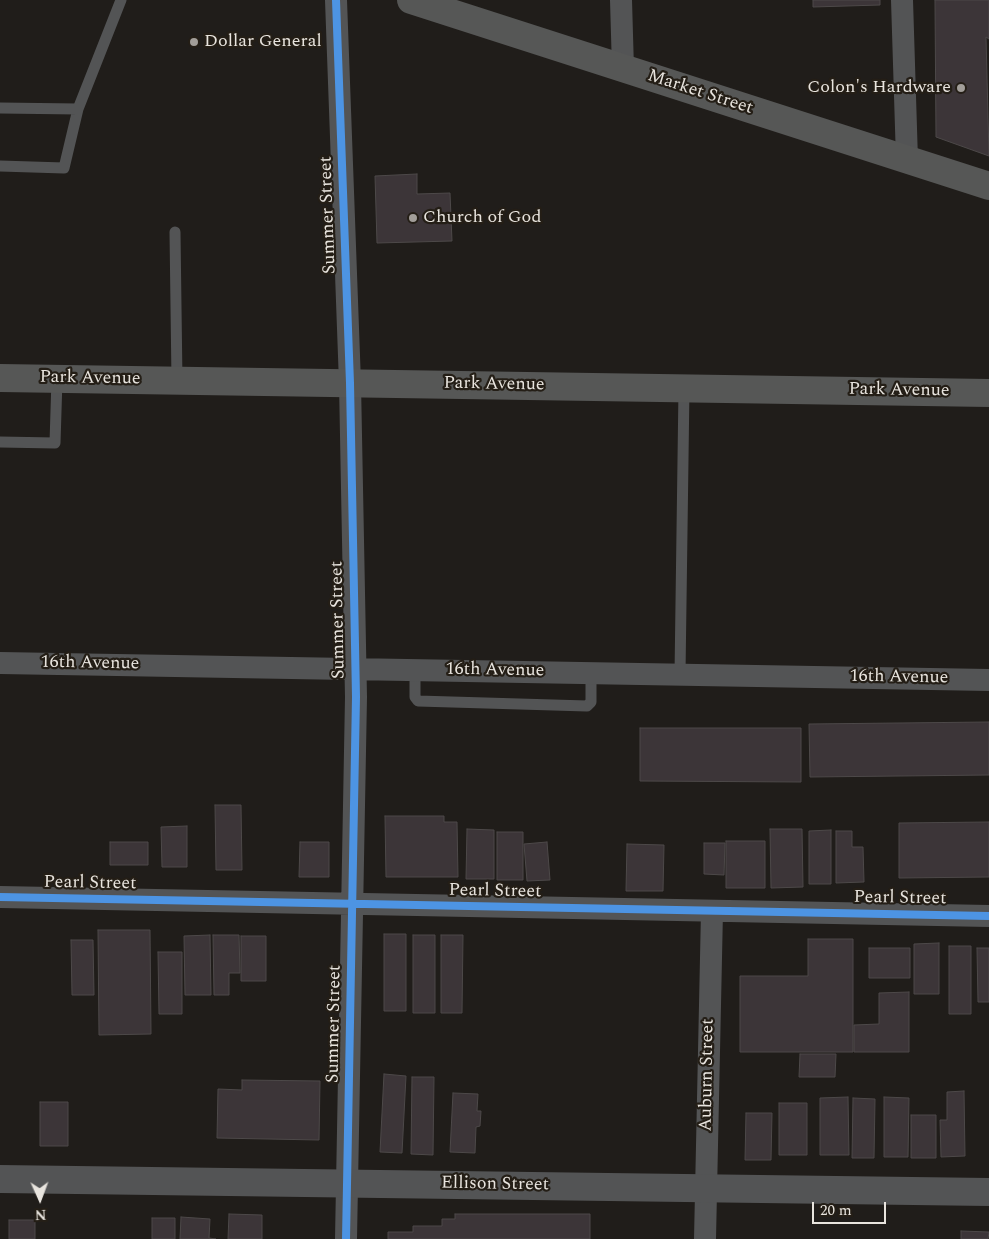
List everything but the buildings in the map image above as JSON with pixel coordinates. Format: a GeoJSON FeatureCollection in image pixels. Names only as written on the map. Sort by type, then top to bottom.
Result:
{"type":"FeatureCollection","features":[{"type":"Feature","properties":{"kind":"main road","name":"Market Street"},"geometry":{"type":"LineString","coordinates":[[411,0],[989,186]]}},
{"type":"Feature","properties":{"kind":"main road","name":"Park Avenue"},"geometry":{"type":"LineString","coordinates":[[0,378],[989,393]]}},
{"type":"Feature","properties":{"kind":"street","name":"Summer Street"},"geometry":{"type":"LineString","coordinates":[[336,0],[350,383],[356,668],[346,1239]]}},
{"type":"Feature","properties":{"kind":"street"},"geometry":{"type":"LineString","coordinates":[[621,0],[623,69]]}},
{"type":"Feature","properties":{"kind":"street"},"geometry":{"type":"LineString","coordinates":[[902,0],[907,160]]}},
{"type":"Feature","properties":{"kind":"street","name":"16th Avenue"},"geometry":{"type":"LineString","coordinates":[[0,663],[989,680]]}},
{"type":"Feature","properties":{"kind":"street","name":"Pearl Street"},"geometry":{"type":"LineString","coordinates":[[0,897],[989,916]]}},
{"type":"Feature","properties":{"kind":"street","name":"Auburn Street"},"geometry":{"type":"LineString","coordinates":[[705,1239],[712,911]]}},
{"type":"Feature","properties":{"kind":"street","name":"Ellison Street"},"geometry":{"type":"LineString","coordinates":[[0,1179],[989,1192]]}},
{"type":"Feature","properties":{"kind":"lane"},"geometry":{"type":"LineString","coordinates":[[0,166],[64,168],[78,109],[121,0]]}},
{"type":"Feature","properties":{"kind":"lane"},"geometry":{"type":"LineString","coordinates":[[0,108],[78,109]]}},
{"type":"Feature","properties":{"kind":"lane"},"geometry":{"type":"LineString","coordinates":[[175,232],[177,380]]}},
{"type":"Feature","properties":{"kind":"lane"},"geometry":{"type":"LineString","coordinates":[[0,442],[55,444],[57,379]]}},
{"type":"Feature","properties":{"kind":"lane"},"geometry":{"type":"LineString","coordinates":[[680,674],[684,388]]}},
{"type":"Feature","properties":{"kind":"lane"},"geometry":{"type":"LineString","coordinates":[[415,670],[415,697],[418,700],[587,706],[591,702],[591,674]]}},
{"type":"Feature","properties":{"kind":"cycle path"},"geometry":{"type":"LineString","coordinates":[[336,0],[350,383],[356,697],[346,1239]]}},
{"type":"Feature","properties":{"kind":"cycle path"},"geometry":{"type":"LineString","coordinates":[[0,897],[989,916]]}},
{"type":"Feature","properties":{"kind":"place","name":"Dollar General"},"geometry":{"type":"Point","coordinates":[194,42]}},
{"type":"Feature","properties":{"kind":"place","name":"Colon's Hardware"},"geometry":{"type":"Point","coordinates":[961,88]}},
{"type":"Feature","properties":{"kind":"place","name":"Church of God"},"geometry":{"type":"Point","coordinates":[413,218]}}]}
